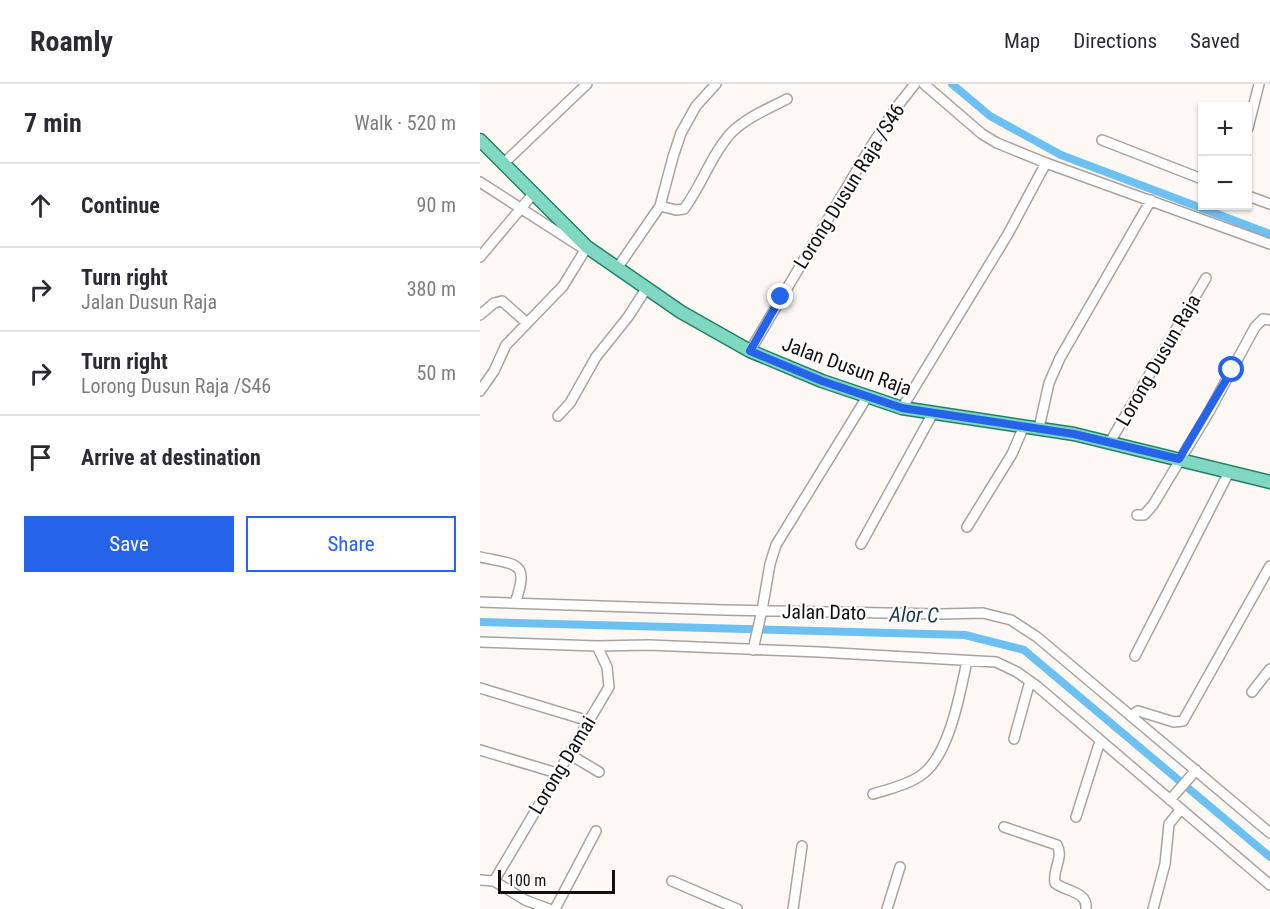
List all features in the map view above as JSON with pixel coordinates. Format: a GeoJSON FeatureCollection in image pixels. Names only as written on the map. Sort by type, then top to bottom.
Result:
{"type":"FeatureCollection","features":[{"type":"Feature","properties":{"kind":"main road","name":"Jalan Dusun Raja"},"geometry":{"type":"LineString","coordinates":[[480,140],[586,249],[618,267],[690,318],[750,351],[822,381],[902,408],[1039,428],[1110,442],[1270,482]]}},
{"type":"Feature","properties":{"kind":"street"},"geometry":{"type":"LineString","coordinates":[[504,164],[587,84]]}},
{"type":"Feature","properties":{"kind":"street"},"geometry":{"type":"LineString","coordinates":[[618,267],[660,206],[666,178],[681,133],[696,106],[716,84]]}},
{"type":"Feature","properties":{"kind":"street","name":"Lorong Dusun Raja /S46"},"geometry":{"type":"LineString","coordinates":[[750,351],[870,148],[901,100],[915,84]]}},
{"type":"Feature","properties":{"kind":"street"},"geometry":{"type":"LineString","coordinates":[[924,84],[982,134],[997,143],[1270,244]]}},
{"type":"Feature","properties":{"kind":"street"},"geometry":{"type":"LineString","coordinates":[[1252,112],[1259,84]]}},
{"type":"Feature","properties":{"kind":"street"},"geometry":{"type":"LineString","coordinates":[[660,206],[676,210],[684,209],[717,153],[732,133],[750,118],[788,99]]}},
{"type":"Feature","properties":{"kind":"street"},"geometry":{"type":"LineString","coordinates":[[1102,140],[1198,176]]}},
{"type":"Feature","properties":{"kind":"street"},"geometry":{"type":"LineString","coordinates":[[902,408],[1008,234],[1047,163]]}},
{"type":"Feature","properties":{"kind":"street"},"geometry":{"type":"LineString","coordinates":[[480,182],[586,249],[563,286],[506,345],[494,371],[480,391]]}},
{"type":"Feature","properties":{"kind":"street"},"geometry":{"type":"LineString","coordinates":[[480,257],[534,194]]}},
{"type":"Feature","properties":{"kind":"street"},"geometry":{"type":"LineString","coordinates":[[1252,197],[1270,204]]}},
{"type":"Feature","properties":{"kind":"street"},"geometry":{"type":"LineString","coordinates":[[1039,428],[1049,383],[1060,358],[1151,200]]}},
{"type":"Feature","properties":{"kind":"street","name":"Lorong Dusun Raja"},"geometry":{"type":"LineString","coordinates":[[1110,442],[1206,278]]}},
{"type":"Feature","properties":{"kind":"street"},"geometry":{"type":"LineString","coordinates":[[558,416],[570,403],[596,357],[628,317],[646,289]]}},
{"type":"Feature","properties":{"kind":"street"},"geometry":{"type":"LineString","coordinates":[[480,315],[494,303],[502,301],[527,323]]}},
{"type":"Feature","properties":{"kind":"street"},"geometry":{"type":"LineString","coordinates":[[1137,515],[1144,515],[1153,505],[1209,412],[1255,327],[1263,319],[1270,320]]}},
{"type":"Feature","properties":{"kind":"street"},"geometry":{"type":"LineString","coordinates":[[753,648],[770,564],[779,538],[867,397]]}},
{"type":"Feature","properties":{"kind":"street"},"geometry":{"type":"LineString","coordinates":[[861,544],[933,413]]}},
{"type":"Feature","properties":{"kind":"street"},"geometry":{"type":"LineString","coordinates":[[967,527],[1005,468],[1024,426]]}},
{"type":"Feature","properties":{"kind":"street"},"geometry":{"type":"LineString","coordinates":[[1135,656],[1229,472]]}},
{"type":"Feature","properties":{"kind":"street"},"geometry":{"type":"LineString","coordinates":[[480,557],[514,565],[520,569],[523,575],[515,603]]}},
{"type":"Feature","properties":{"kind":"street"},"geometry":{"type":"LineString","coordinates":[[1131,716],[1138,711],[1174,722],[1183,721],[1270,566]]}},
{"type":"Feature","properties":{"kind":"street","name":"Jalan Dato"},"geometry":{"type":"LineString","coordinates":[[480,602],[789,613],[983,613],[1011,620],[1037,638],[1270,833]]}},
{"type":"Feature","properties":{"kind":"street"},"geometry":{"type":"LineString","coordinates":[[480,642],[753,648],[996,662],[1030,681],[1171,798],[1180,809],[1270,885]]}},
{"type":"Feature","properties":{"kind":"street","name":"Lorong Damai"},"geometry":{"type":"LineString","coordinates":[[494,881],[609,687],[607,667],[597,646]]}},
{"type":"Feature","properties":{"kind":"street"},"geometry":{"type":"LineString","coordinates":[[873,794],[924,774],[933,763],[941,751],[951,724],[967,661]]}},
{"type":"Feature","properties":{"kind":"street"},"geometry":{"type":"LineString","coordinates":[[1252,692],[1270,669]]}},
{"type":"Feature","properties":{"kind":"street"},"geometry":{"type":"LineString","coordinates":[[1014,739],[1030,681]]}},
{"type":"Feature","properties":{"kind":"street"},"geometry":{"type":"LineString","coordinates":[[480,688],[588,721]]}},
{"type":"Feature","properties":{"kind":"street"},"geometry":{"type":"LineString","coordinates":[[1076,817],[1100,741]]}},
{"type":"Feature","properties":{"kind":"street"},"geometry":{"type":"LineString","coordinates":[[480,750],[557,773]]}},
{"type":"Feature","properties":{"kind":"street"},"geometry":{"type":"LineString","coordinates":[[569,754],[599,772]]}},
{"type":"Feature","properties":{"kind":"street"},"geometry":{"type":"LineString","coordinates":[[1171,798],[1195,771]]}},
{"type":"Feature","properties":{"kind":"street"},"geometry":{"type":"LineString","coordinates":[[1153,909],[1165,864],[1169,824],[1180,809]]}},
{"type":"Feature","properties":{"kind":"street"},"geometry":{"type":"LineString","coordinates":[[1004,827],[1058,845],[1060,852],[1053,878],[1055,883],[1083,897],[1086,909]]}},
{"type":"Feature","properties":{"kind":"street"},"geometry":{"type":"LineString","coordinates":[[555,909],[596,831]]}},
{"type":"Feature","properties":{"kind":"street"},"geometry":{"type":"LineString","coordinates":[[792,909],[802,846]]}},
{"type":"Feature","properties":{"kind":"street"},"geometry":{"type":"LineString","coordinates":[[887,909],[900,867]]}},
{"type":"Feature","properties":{"kind":"street"},"geometry":{"type":"LineString","coordinates":[[480,880],[494,881],[524,904],[549,909]]}},
{"type":"Feature","properties":{"kind":"street"},"geometry":{"type":"LineString","coordinates":[[672,881],[737,909]]}},
{"type":"Feature","properties":{"kind":"waterway"},"geometry":{"type":"LineString","coordinates":[[952,84],[990,116],[1061,155],[1270,234]]}},
{"type":"Feature","properties":{"kind":"waterway","name":"Alor C"},"geometry":{"type":"LineString","coordinates":[[480,622],[965,635],[1024,650],[1270,857]]}},
{"type":"Feature","properties":{"kind":"route"},"geometry":{"type":"LineString","coordinates":[[781,297],[750,351],[822,381],[902,408],[1074,434],[1179,459],[1232,370]]}}]}
